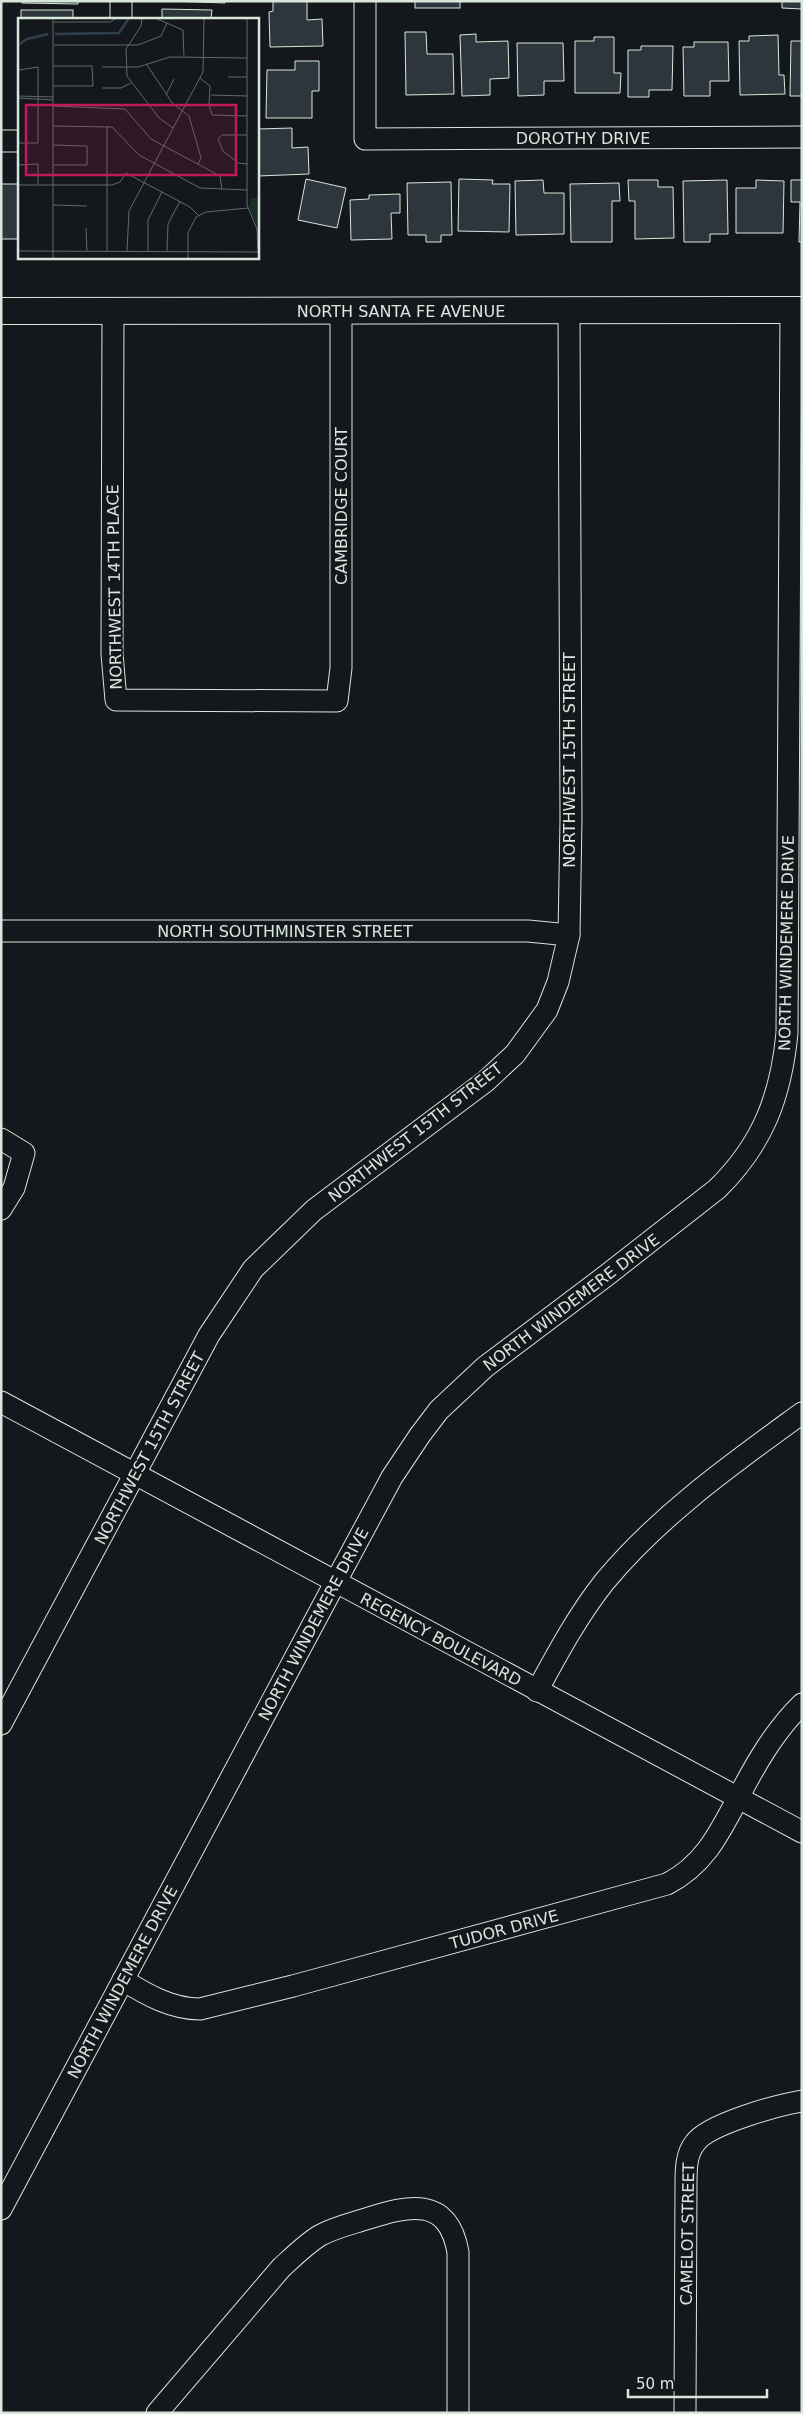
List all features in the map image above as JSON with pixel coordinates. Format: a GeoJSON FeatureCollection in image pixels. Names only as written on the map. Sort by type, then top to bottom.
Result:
{"type":"FeatureCollection","features":[{"type":"Feature","properties":{"kind":"main road","name":"NORTH SANTA FE AVENUE"},"geometry":{"type":"LineString","coordinates":[[1,311],[569,312],[796,310]]}},
{"type":"Feature","properties":{"kind":"street"},"geometry":{"type":"LineString","coordinates":[[121,1],[121,18]]}},
{"type":"Feature","properties":{"kind":"street","name":"DOROTHY DRIVE"},"geometry":{"type":"LineString","coordinates":[[365,1],[365,139],[802,137]]}},
{"type":"Feature","properties":{"kind":"street"},"geometry":{"type":"LineString","coordinates":[[1,141],[18,141]]}},
{"type":"Feature","properties":{"kind":"street","name":"NORTH WINDEMERE DRIVE"},"geometry":{"type":"LineString","coordinates":[[1,2208],[392,1477],[439,1410],[485,1367],[607,1275],[732,1174],[760,1134],[773,1104],[780,1086],[787,1033],[796,310]]}},
{"type":"Feature","properties":{"kind":"street","name":"NORTHWEST 14TH PLACE"},"geometry":{"type":"LineString","coordinates":[[113,312],[112,654],[116,700],[337,701]]}},
{"type":"Feature","properties":{"kind":"street","name":"CAMBRIDGE COURT"},"geometry":{"type":"LineString","coordinates":[[337,701],[341,668],[341,312]]}},
{"type":"Feature","properties":{"kind":"street","name":"NORTHWEST 15TH STREET"},"geometry":{"type":"LineString","coordinates":[[1,1724],[137,1474],[209,1336],[252,1269],[314,1210],[486,1081],[515,1054],[547,1010],[558,982],[569,935],[571,819],[569,312]]}},
{"type":"Feature","properties":{"kind":"street","name":"NORTH SOUTHMINSTER STREET"},"geometry":{"type":"LineString","coordinates":[[1,931],[528,931],[569,935]]}},
{"type":"Feature","properties":{"kind":"street"},"geometry":{"type":"LineString","coordinates":[[1,1139],[24,1153],[14,1188],[1,1209]]}},
{"type":"Feature","properties":{"kind":"street","name":"REGENCY BOULEVARD"},"geometry":{"type":"LineString","coordinates":[[1,1402],[537,1692],[802,1832]]}},
{"type":"Feature","properties":{"kind":"street"},"geometry":{"type":"LineString","coordinates":[[537,1692],[577,1622],[604,1583],[628,1555],[658,1524],[707,1483],[802,1413]]}},
{"type":"Feature","properties":{"kind":"street","name":"TUDOR DRIVE"},"geometry":{"type":"LineString","coordinates":[[123,1980],[145,1993],[171,2004],[188,2009],[200,2009],[293,1986],[667,1884],[682,1877],[707,1852],[722,1832],[738,1798],[781,1726],[802,1704]]}},
{"type":"Feature","properties":{"kind":"street","name":"CAMELOT STREET"},"geometry":{"type":"LineString","coordinates":[[685,2413],[686,2184],[689,2155],[696,2141],[702,2135],[719,2126],[786,2104],[802,2101]]}},
{"type":"Feature","properties":{"kind":"street"},"geometry":{"type":"LineString","coordinates":[[157,2413],[281,2268],[318,2236],[377,2215],[416,2208],[437,2213],[453,2228],[458,2252],[458,2413]]}},
{"type":"Feature","properties":{"kind":"building"},"geometry":{"type":"Polygon","coordinates":[[[22,1],[78,1],[78,4],[22,3],[22,1]]]}},
{"type":"Feature","properties":{"kind":"building"},"geometry":{"type":"Polygon","coordinates":[[[170,1],[225,1],[225,3],[170,1]]]}},
{"type":"Feature","properties":{"kind":"building"},"geometry":{"type":"Polygon","coordinates":[[[273,1],[307,1],[307,20],[322,19],[323,46],[270,47],[269,12],[273,11],[273,1]]]}},
{"type":"Feature","properties":{"kind":"building"},"geometry":{"type":"Polygon","coordinates":[[[415,1],[460,1],[460,8],[415,8],[415,1]]]}},
{"type":"Feature","properties":{"kind":"building"},"geometry":{"type":"Polygon","coordinates":[[[782,1],[802,1],[802,9],[782,8],[782,1]]]}},
{"type":"Feature","properties":{"kind":"building"},"geometry":{"type":"Polygon","coordinates":[[[162,9],[212,10],[211,18],[162,18],[162,9]]]}},
{"type":"Feature","properties":{"kind":"building"},"geometry":{"type":"Polygon","coordinates":[[[21,10],[73,10],[73,18],[21,18],[21,10]]]}},
{"type":"Feature","properties":{"kind":"building"},"geometry":{"type":"Polygon","coordinates":[[[405,32],[426,32],[427,54],[453,54],[454,94],[406,95],[405,32]]]}},
{"type":"Feature","properties":{"kind":"building"},"geometry":{"type":"Polygon","coordinates":[[[476,34],[476,42],[508,41],[509,78],[490,79],[490,95],[462,96],[460,35],[476,34]]]}},
{"type":"Feature","properties":{"kind":"building"},"geometry":{"type":"Polygon","coordinates":[[[778,35],[779,75],[784,75],[785,94],[740,95],[739,41],[749,41],[749,36],[778,35]]]}},
{"type":"Feature","properties":{"kind":"building"},"geometry":{"type":"Polygon","coordinates":[[[594,37],[614,37],[614,73],[621,73],[620,93],[575,93],[575,41],[594,41],[594,37]]]}},
{"type":"Feature","properties":{"kind":"building"},"geometry":{"type":"Polygon","coordinates":[[[791,41],[802,41],[802,96],[790,96],[791,41]]]}},
{"type":"Feature","properties":{"kind":"building"},"geometry":{"type":"Polygon","coordinates":[[[694,42],[728,42],[729,81],[710,81],[710,96],[684,96],[683,47],[694,47],[694,42]]]}},
{"type":"Feature","properties":{"kind":"building"},"geometry":{"type":"Polygon","coordinates":[[[517,43],[563,43],[564,81],[544,81],[544,95],[518,96],[517,43]]]}},
{"type":"Feature","properties":{"kind":"building"},"geometry":{"type":"Polygon","coordinates":[[[641,46],[673,46],[672,90],[649,90],[649,97],[628,97],[628,50],[641,50],[641,46]]]}},
{"type":"Feature","properties":{"kind":"building"},"geometry":{"type":"Polygon","coordinates":[[[295,61],[319,61],[319,91],[312,91],[312,118],[266,118],[267,70],[295,70],[295,61]]]}},
{"type":"Feature","properties":{"kind":"building"},"geometry":{"type":"Polygon","coordinates":[[[292,128],[292,148],[308,147],[309,174],[259,176],[259,129],[292,128]]]}},
{"type":"Feature","properties":{"kind":"building"},"geometry":{"type":"Polygon","coordinates":[[[306,179],[346,188],[337,228],[298,220],[306,179]]]}},
{"type":"Feature","properties":{"kind":"building"},"geometry":{"type":"Polygon","coordinates":[[[459,179],[493,180],[492,184],[510,184],[509,232],[458,231],[459,179]]]}},
{"type":"Feature","properties":{"kind":"building"},"geometry":{"type":"Polygon","coordinates":[[[543,180],[544,193],[564,193],[564,234],[516,235],[515,181],[543,180]]]}},
{"type":"Feature","properties":{"kind":"building"},"geometry":{"type":"Polygon","coordinates":[[[628,180],[658,180],[658,187],[673,187],[674,238],[635,239],[635,201],[629,201],[628,180]]]}},
{"type":"Feature","properties":{"kind":"building"},"geometry":{"type":"Polygon","coordinates":[[[727,180],[728,234],[710,234],[710,242],[684,242],[683,181],[727,180]]]}},
{"type":"Feature","properties":{"kind":"building"},"geometry":{"type":"Polygon","coordinates":[[[756,180],[784,181],[783,233],[736,233],[736,188],[756,188],[756,180]]]}},
{"type":"Feature","properties":{"kind":"building"},"geometry":{"type":"Polygon","coordinates":[[[791,180],[802,180],[802,242],[799,242],[800,202],[791,202],[791,180]]]}},
{"type":"Feature","properties":{"kind":"building"},"geometry":{"type":"Polygon","coordinates":[[[451,182],[452,235],[441,235],[441,242],[426,242],[426,235],[408,235],[407,183],[451,182]]]}},
{"type":"Feature","properties":{"kind":"building"},"geometry":{"type":"Polygon","coordinates":[[[619,183],[620,201],[612,201],[612,242],[571,242],[570,184],[619,183]]]}},
{"type":"Feature","properties":{"kind":"building"},"geometry":{"type":"Polygon","coordinates":[[[1,184],[18,184],[18,239],[1,239],[1,184]]]}},
{"type":"Feature","properties":{"kind":"building"},"geometry":{"type":"Polygon","coordinates":[[[400,194],[400,213],[391,213],[392,239],[351,240],[350,200],[369,199],[369,195],[400,194]]]}}]}
